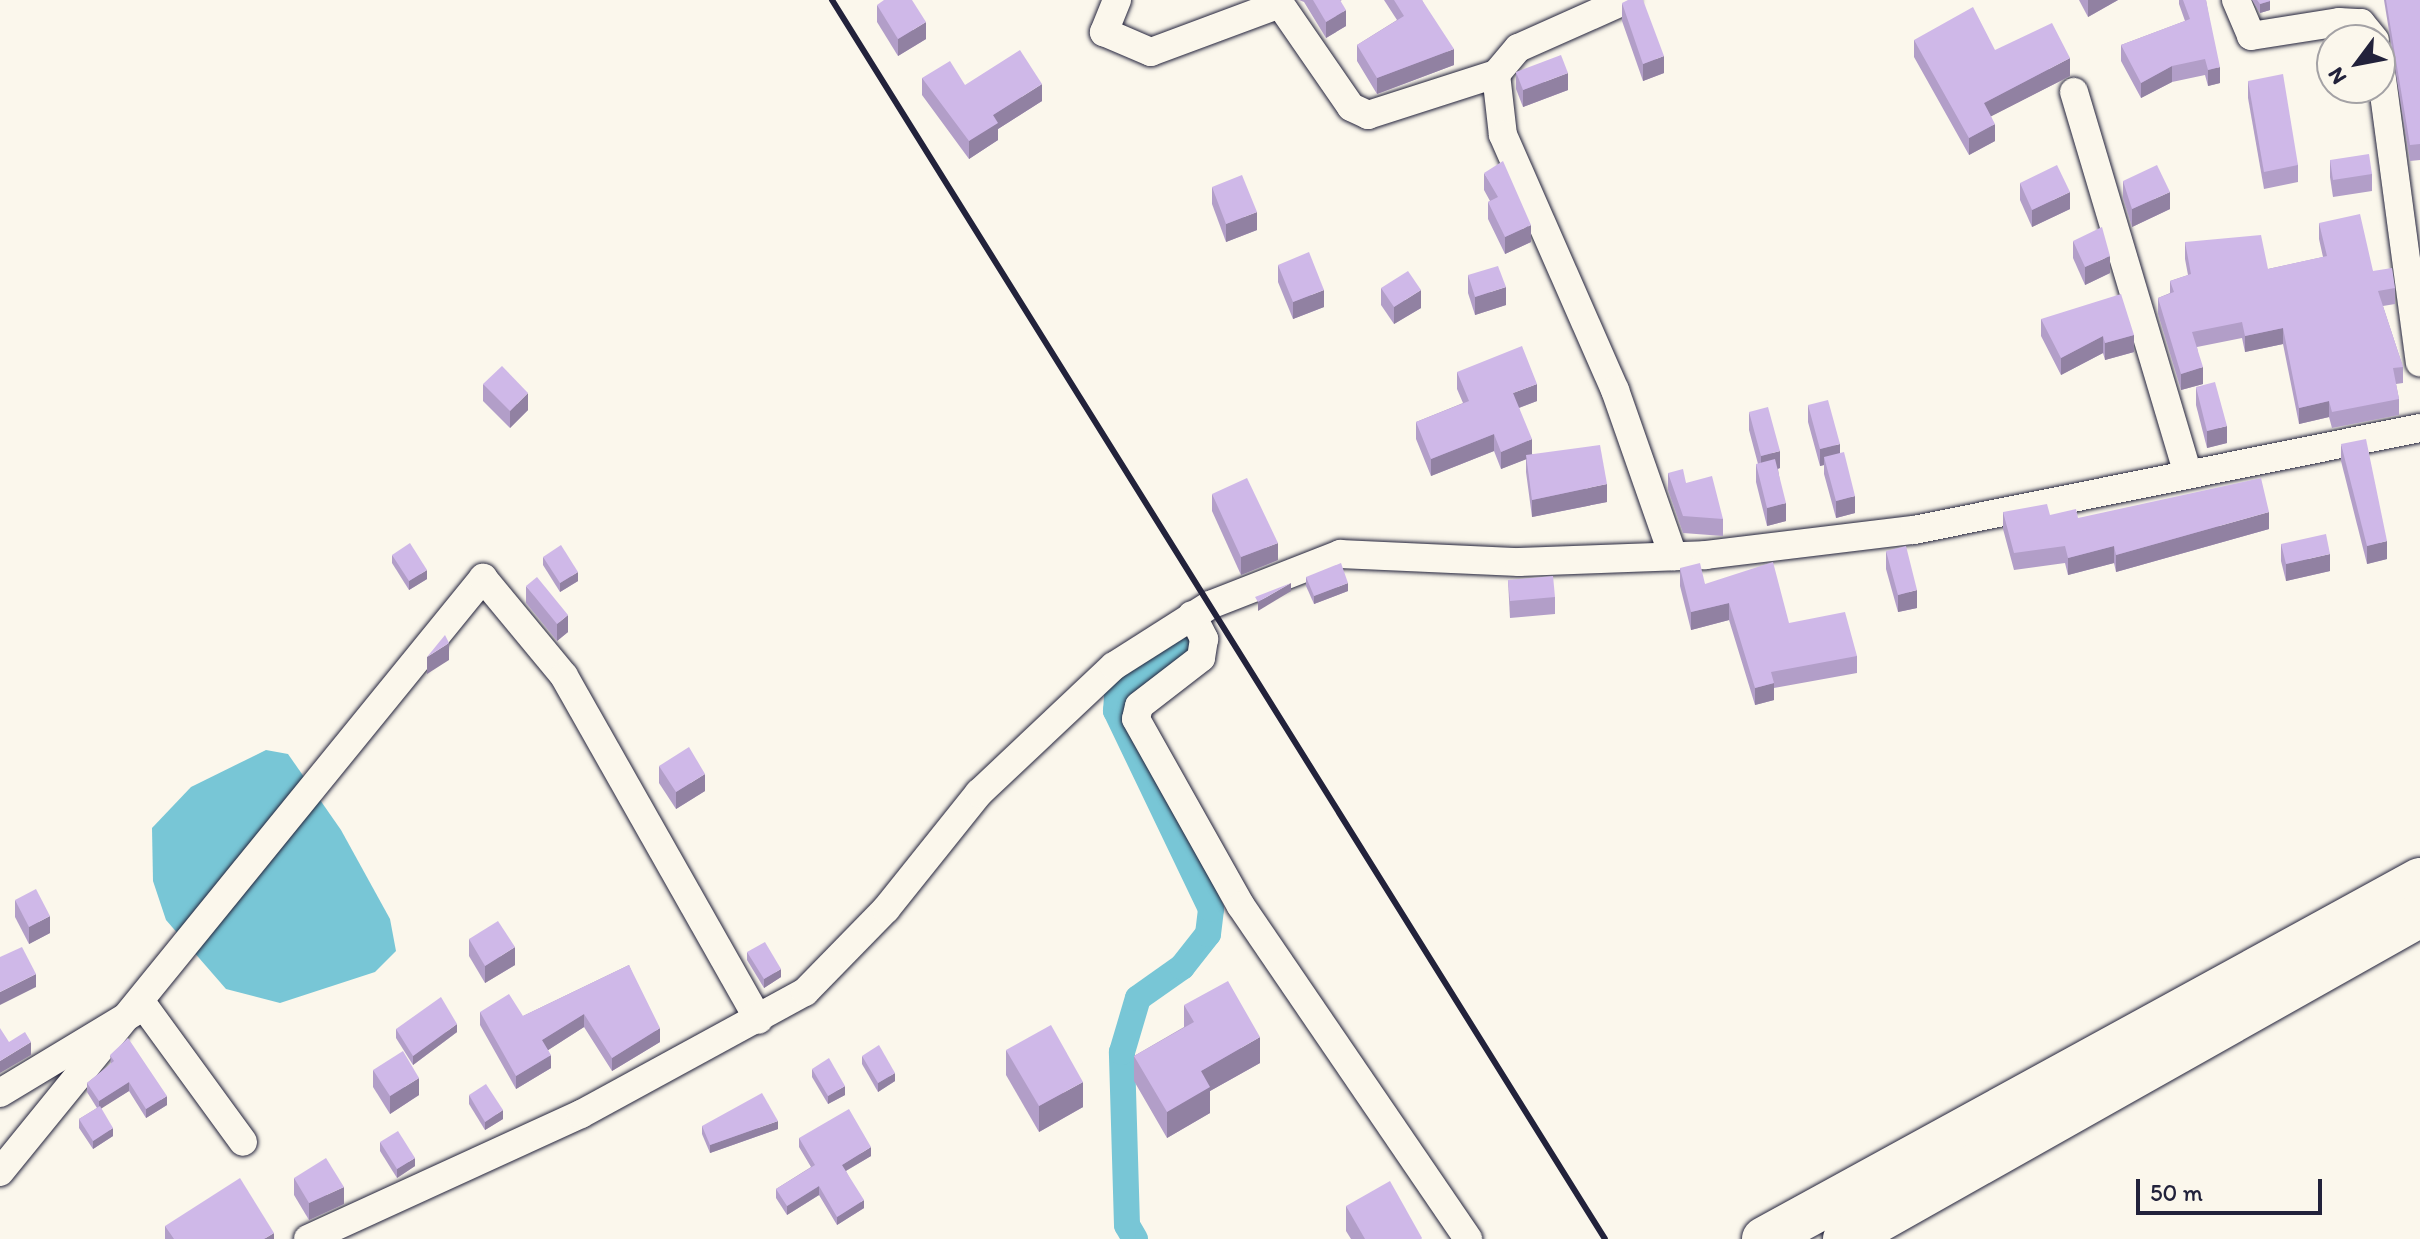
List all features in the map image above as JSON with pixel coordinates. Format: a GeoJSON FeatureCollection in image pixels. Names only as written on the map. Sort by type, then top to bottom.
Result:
{"type":"FeatureCollection","features":[{"type":"Feature","properties":{"kind":"main road"},"geometry":{"type":"LineString","coordinates":[[1764,1239],[2056,1075],[2420,880]]}},
{"type":"Feature","properties":{"kind":"main road"},"geometry":{"type":"LineString","coordinates":[[1845,1239],[2420,915]]}},
{"type":"Feature","properties":{"kind":"street"},"geometry":{"type":"LineString","coordinates":[[1117,0],[1104,32],[1151,52],[1280,4],[1351,107],[1368,115],[1496,74],[1518,48],[1626,0]]}},
{"type":"Feature","properties":{"kind":"street"},"geometry":{"type":"LineString","coordinates":[[2236,0],[2251,36],[2359,21]]}},
{"type":"Feature","properties":{"kind":"street"},"geometry":{"type":"LineString","coordinates":[[1496,74],[1503,135],[1615,390],[1673,556]]}},
{"type":"Feature","properties":{"kind":"street"},"geometry":{"type":"LineString","coordinates":[[2074,92],[2188,474]]}},
{"type":"Feature","properties":{"kind":"street"},"geometry":{"type":"LineString","coordinates":[[2385,104],[2420,362]]}},
{"type":"Feature","properties":{"kind":"street"},"geometry":{"type":"LineString","coordinates":[[308,1239],[581,1114],[759,1020],[805,992],[886,909],[979,793],[1114,666],[1192,615],[1340,554],[1519,562],[1673,556],[1914,530],[2420,428]]}},
{"type":"Feature","properties":{"kind":"street"},"geometry":{"type":"LineString","coordinates":[[0,1172],[483,578],[564,676],[759,1020]]}},
{"type":"Feature","properties":{"kind":"street"},"geometry":{"type":"LineString","coordinates":[[1192,615],[1204,639],[1201,658],[1139,706],[1136,719],[1241,906],[1468,1239]]}},
{"type":"Feature","properties":{"kind":"street"},"geometry":{"type":"LineString","coordinates":[[0,1093],[144,1006],[243,1142]]}},
{"type":"Feature","properties":{"kind":"water"},"geometry":{"type":"Polygon","coordinates":[[[266,750],[288,754],[341,830],[390,919],[396,951],[375,972],[280,1003],[226,989],[166,920],[153,881],[152,828],[191,787],[266,750]]]}},
{"type":"Feature","properties":{"kind":"building"},"geometry":{"type":"Polygon","coordinates":[[[884,0],[912,0],[926,22],[898,39],[877,5],[884,0]]]}},
{"type":"Feature","properties":{"kind":"building"},"geometry":{"type":"Polygon","coordinates":[[[1313,0],[1340,0],[1346,10],[1326,22],[1313,0]]]}},
{"type":"Feature","properties":{"kind":"building"},"geometry":{"type":"Polygon","coordinates":[[[1394,0],[1422,0],[1454,49],[1377,78],[1357,45],[1404,16],[1394,0]]]}},
{"type":"Feature","properties":{"kind":"building"},"geometry":{"type":"Polygon","coordinates":[[[1643,0],[1664,56],[1643,64],[1622,3],[1643,0]]]}},
{"type":"Feature","properties":{"kind":"building"},"geometry":{"type":"Polygon","coordinates":[[[2183,0],[2206,0],[2220,67],[2208,70],[2205,59],[2172,66],[2141,83],[2121,45],[2190,19],[2183,0]]]}},
{"type":"Feature","properties":{"kind":"building"},"geometry":{"type":"Polygon","coordinates":[[[2386,0],[2420,0],[2420,144],[2410,145],[2396,60],[2396,24],[2390,24],[2386,0]]]}},
{"type":"Feature","properties":{"kind":"building"},"geometry":{"type":"Polygon","coordinates":[[[1973,7],[1995,50],[2052,23],[2070,58],[1984,103],[1995,124],[1969,138],[1914,40],[1973,7]]]}},
{"type":"Feature","properties":{"kind":"building"},"geometry":{"type":"Polygon","coordinates":[[[1020,50],[1042,84],[993,115],[998,123],[969,141],[922,78],[950,61],[965,85],[1020,50]]]}},
{"type":"Feature","properties":{"kind":"building"},"geometry":{"type":"Polygon","coordinates":[[[1561,55],[1568,73],[1523,90],[1516,72],[1561,55]]]}},
{"type":"Feature","properties":{"kind":"building"},"geometry":{"type":"Polygon","coordinates":[[[2283,74],[2298,165],[2264,172],[2248,81],[2283,74]]]}},
{"type":"Feature","properties":{"kind":"building"},"geometry":{"type":"Polygon","coordinates":[[[2369,154],[2372,174],[2333,180],[2330,160],[2369,154]]]}},
{"type":"Feature","properties":{"kind":"building"},"geometry":{"type":"Polygon","coordinates":[[[1503,161],[1531,225],[1505,237],[1488,202],[1498,197],[1484,173],[1503,161]]]}},
{"type":"Feature","properties":{"kind":"building"},"geometry":{"type":"Polygon","coordinates":[[[2057,165],[2070,192],[2032,210],[2020,183],[2057,165]]]}},
{"type":"Feature","properties":{"kind":"building"},"geometry":{"type":"Polygon","coordinates":[[[2157,165],[2170,192],[2132,209],[2123,181],[2157,165]]]}},
{"type":"Feature","properties":{"kind":"building"},"geometry":{"type":"Polygon","coordinates":[[[1242,175],[1257,212],[1226,224],[1212,187],[1242,175]]]}},
{"type":"Feature","properties":{"kind":"building"},"geometry":{"type":"Polygon","coordinates":[[[2360,214],[2373,271],[2392,268],[2395,288],[2378,291],[2403,367],[2393,368],[2399,399],[2332,412],[2329,401],[2299,408],[2283,328],[2245,336],[2242,322],[2192,332],[2203,367],[2181,374],[2158,298],[2174,292],[2170,281],[2191,274],[2185,242],[2261,235],[2268,269],[2327,256],[2319,223],[2360,214]]]}},
{"type":"Feature","properties":{"kind":"building"},"geometry":{"type":"Polygon","coordinates":[[[2102,227],[2110,256],[2085,267],[2073,241],[2102,227]]]}},
{"type":"Feature","properties":{"kind":"building"},"geometry":{"type":"Polygon","coordinates":[[[1309,252],[1324,290],[1293,302],[1278,265],[1309,252]]]}},
{"type":"Feature","properties":{"kind":"building"},"geometry":{"type":"Polygon","coordinates":[[[1498,266],[1506,287],[1475,297],[1468,275],[1498,266]]]}},
{"type":"Feature","properties":{"kind":"building"},"geometry":{"type":"Polygon","coordinates":[[[1408,271],[1421,290],[1394,307],[1381,288],[1408,271]]]}},
{"type":"Feature","properties":{"kind":"building"},"geometry":{"type":"Polygon","coordinates":[[[2121,294],[2134,335],[2105,343],[2103,336],[2061,358],[2041,319],[2121,294]]]}},
{"type":"Feature","properties":{"kind":"building"},"geometry":{"type":"Polygon","coordinates":[[[1522,346],[1537,384],[1513,393],[1532,439],[1501,452],[1494,434],[1431,459],[1416,422],[1469,401],[1457,372],[1522,346]]]}},
{"type":"Feature","properties":{"kind":"building"},"geometry":{"type":"Polygon","coordinates":[[[502,366],[528,393],[510,411],[483,384],[502,366]]]}},
{"type":"Feature","properties":{"kind":"building"},"geometry":{"type":"Polygon","coordinates":[[[2215,382],[2227,426],[2207,431],[2196,387],[2215,382]]]}},
{"type":"Feature","properties":{"kind":"building"},"geometry":{"type":"Polygon","coordinates":[[[1828,400],[1840,444],[1820,449],[1808,405],[1828,400]]]}},
{"type":"Feature","properties":{"kind":"building"},"geometry":{"type":"Polygon","coordinates":[[[1768,407],[1780,451],[1761,456],[1749,412],[1768,407]]]}},
{"type":"Feature","properties":{"kind":"building"},"geometry":{"type":"Polygon","coordinates":[[[2366,439],[2387,541],[2367,546],[2341,444],[2366,439]]]}},
{"type":"Feature","properties":{"kind":"building"},"geometry":{"type":"Polygon","coordinates":[[[1600,445],[1607,484],[1532,500],[1526,455],[1600,445]]]}},
{"type":"Feature","properties":{"kind":"building"},"geometry":{"type":"Polygon","coordinates":[[[1844,452],[1855,496],[1836,501],[1824,457],[1844,452]]]}},
{"type":"Feature","properties":{"kind":"building"},"geometry":{"type":"Polygon","coordinates":[[[1775,459],[1786,503],[1767,508],[1756,464],[1775,459]]]}},
{"type":"Feature","properties":{"kind":"building"},"geometry":{"type":"Polygon","coordinates":[[[1683,469],[1686,483],[1712,476],[1723,519],[1683,516],[1668,473],[1683,469]]]}},
{"type":"Feature","properties":{"kind":"building"},"geometry":{"type":"Polygon","coordinates":[[[1247,478],[1278,543],[1241,557],[1212,494],[1247,478]]]}},
{"type":"Feature","properties":{"kind":"building"},"geometry":{"type":"Polygon","coordinates":[[[2261,478],[2269,512],[2116,555],[2114,546],[2068,558],[2065,546],[2014,553],[2003,512],[2047,504],[2050,515],[2076,509],[2078,518],[2261,478]]]}},
{"type":"Feature","properties":{"kind":"building"},"geometry":{"type":"Polygon","coordinates":[[[2326,534],[2330,554],[2286,564],[2281,544],[2326,534]]]}},
{"type":"Feature","properties":{"kind":"building"},"geometry":{"type":"Polygon","coordinates":[[[410,543],[427,570],[409,581],[392,555],[410,543]]]}},
{"type":"Feature","properties":{"kind":"building"},"geometry":{"type":"Polygon","coordinates":[[[561,545],[578,572],[560,583],[543,557],[561,545]]]}},
{"type":"Feature","properties":{"kind":"building"},"geometry":{"type":"Polygon","coordinates":[[[1906,546],[1917,590],[1898,595],[1886,551],[1906,546]]]}},
{"type":"Feature","properties":{"kind":"building"},"geometry":{"type":"Polygon","coordinates":[[[1773,562],[1789,623],[1845,612],[1857,656],[1771,672],[1774,683],[1755,688],[1729,603],[1691,612],[1680,568],[1700,563],[1705,584],[1773,562]]]}},
{"type":"Feature","properties":{"kind":"building"},"geometry":{"type":"Polygon","coordinates":[[[1341,563],[1348,583],[1314,596],[1306,577],[1341,563]]]}},
{"type":"Feature","properties":{"kind":"building"},"geometry":{"type":"Polygon","coordinates":[[[1553,576],[1555,597],[1510,601],[1508,580],[1553,576]]]}},
{"type":"Feature","properties":{"kind":"building"},"geometry":{"type":"Polygon","coordinates":[[[537,577],[568,615],[557,624],[526,586],[537,577]]]}},
{"type":"Feature","properties":{"kind":"building"},"geometry":{"type":"Polygon","coordinates":[[[1291,583],[1258,602],[1255,597],[1291,583]]]}},
{"type":"Feature","properties":{"kind":"building"},"geometry":{"type":"Polygon","coordinates":[[[445,635],[449,643],[427,657],[445,635]]]}},
{"type":"Feature","properties":{"kind":"building"},"geometry":{"type":"Polygon","coordinates":[[[689,747],[705,774],[676,792],[659,766],[689,747]]]}},
{"type":"Feature","properties":{"kind":"building"},"geometry":{"type":"Polygon","coordinates":[[[36,889],[50,916],[29,927],[15,900],[36,889]]]}},
{"type":"Feature","properties":{"kind":"building"},"geometry":{"type":"Polygon","coordinates":[[[498,921],[515,947],[485,966],[469,939],[498,921]]]}},
{"type":"Feature","properties":{"kind":"building"},"geometry":{"type":"Polygon","coordinates":[[[765,942],[781,969],[764,979],[747,952],[765,942]]]}},
{"type":"Feature","properties":{"kind":"building"},"geometry":{"type":"Polygon","coordinates":[[[22,947],[36,974],[0,992],[0,957],[22,947]]]}},
{"type":"Feature","properties":{"kind":"building"},"geometry":{"type":"Polygon","coordinates":[[[629,965],[660,1028],[612,1058],[584,1014],[542,1040],[551,1055],[516,1076],[480,1012],[509,994],[523,1016],[629,965]]]}},
{"type":"Feature","properties":{"kind":"building"},"geometry":{"type":"Polygon","coordinates":[[[1228,981],[1260,1037],[1201,1071],[1210,1087],[1167,1112],[1134,1056],[1194,1022],[1184,1005],[1228,981]]]}},
{"type":"Feature","properties":{"kind":"building"},"geometry":{"type":"Polygon","coordinates":[[[441,997],[457,1024],[413,1056],[396,1029],[441,997]]]}},
{"type":"Feature","properties":{"kind":"building"},"geometry":{"type":"Polygon","coordinates":[[[1051,1025],[1083,1082],[1039,1106],[1006,1050],[1051,1025]]]}},
{"type":"Feature","properties":{"kind":"building"},"geometry":{"type":"Polygon","coordinates":[[[0,1028],[9,1042],[25,1032],[31,1042],[0,1061],[0,1028]]]}},
{"type":"Feature","properties":{"kind":"building"},"geometry":{"type":"Polygon","coordinates":[[[128,1038],[167,1096],[146,1109],[129,1082],[99,1101],[87,1083],[114,1061],[110,1055],[128,1038]]]}},
{"type":"Feature","properties":{"kind":"building"},"geometry":{"type":"Polygon","coordinates":[[[879,1045],[895,1073],[878,1083],[862,1056],[879,1045]]]}},
{"type":"Feature","properties":{"kind":"building"},"geometry":{"type":"Polygon","coordinates":[[[403,1051],[419,1078],[390,1096],[373,1070],[403,1051]]]}},
{"type":"Feature","properties":{"kind":"building"},"geometry":{"type":"Polygon","coordinates":[[[829,1058],[845,1086],[828,1096],[812,1069],[829,1058]]]}},
{"type":"Feature","properties":{"kind":"building"},"geometry":{"type":"Polygon","coordinates":[[[486,1084],[503,1110],[485,1122],[469,1095],[486,1084]]]}},
{"type":"Feature","properties":{"kind":"building"},"geometry":{"type":"Polygon","coordinates":[[[762,1093],[778,1121],[710,1145],[702,1126],[762,1093]]]}},
{"type":"Feature","properties":{"kind":"building"},"geometry":{"type":"Polygon","coordinates":[[[100,1106],[113,1128],[93,1141],[79,1119],[100,1106]]]}},
{"type":"Feature","properties":{"kind":"building"},"geometry":{"type":"Polygon","coordinates":[[[849,1109],[871,1147],[842,1165],[864,1200],[837,1217],[819,1186],[787,1206],[776,1189],[815,1165],[799,1138],[849,1109]]]}},
{"type":"Feature","properties":{"kind":"building"},"geometry":{"type":"Polygon","coordinates":[[[398,1131],[415,1158],[397,1169],[380,1142],[398,1131]]]}},
{"type":"Feature","properties":{"kind":"building"},"geometry":{"type":"Polygon","coordinates":[[[326,1158],[344,1187],[309,1203],[294,1178],[326,1158]]]}},
{"type":"Feature","properties":{"kind":"building"},"geometry":{"type":"Polygon","coordinates":[[[240,1178],[274,1233],[264,1239],[174,1239],[165,1226],[240,1178]]]}},
{"type":"Feature","properties":{"kind":"building"},"geometry":{"type":"Polygon","coordinates":[[[1390,1181],[1421,1239],[1365,1239],[1346,1206],[1390,1181]]]}},
{"type":"Feature","properties":{"kind":"waterway"},"geometry":{"type":"LineString","coordinates":[[1135,1239],[1127,1225],[1122,1052],[1138,998],[1182,967],[1208,934],[1211,909],[1116,711],[1117,697],[1184,642]]}},
{"type":"Feature","properties":{"kind":"railway"},"geometry":{"type":"LineString","coordinates":[[832,0],[1605,1239]]}}]}
